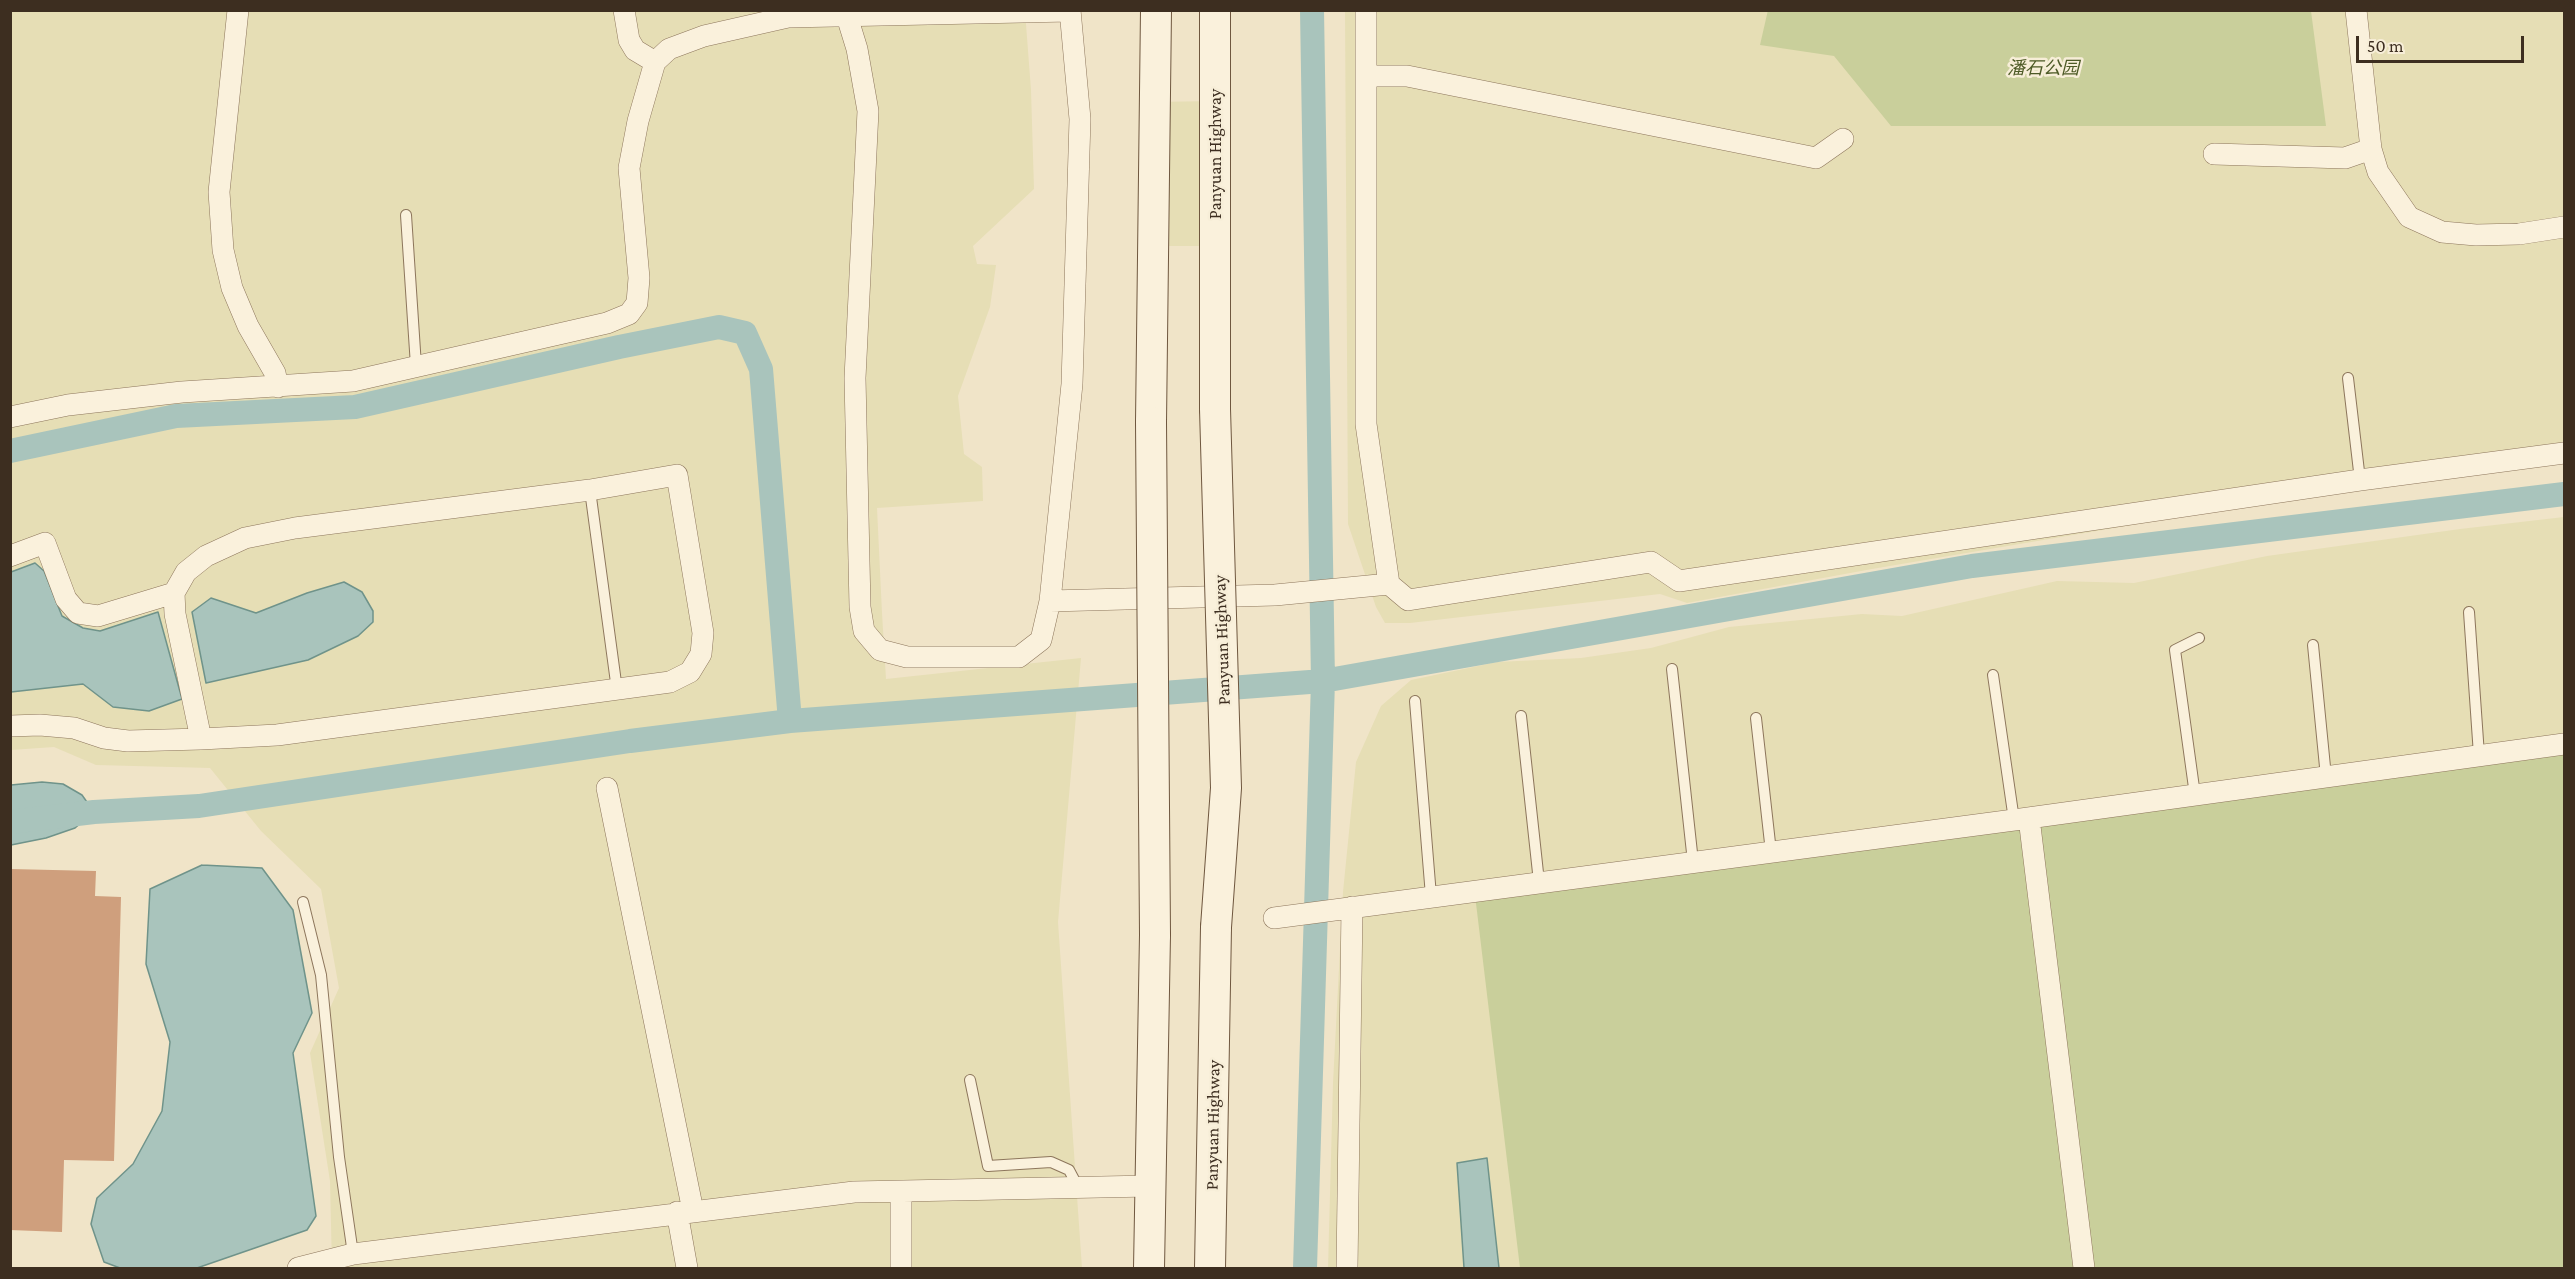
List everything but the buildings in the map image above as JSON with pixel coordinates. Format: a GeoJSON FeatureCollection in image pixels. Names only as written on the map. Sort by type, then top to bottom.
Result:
{"type":"FeatureCollection","features":[{"type":"Feature","properties":{"kind":"main road"},"geometry":{"type":"LineString","coordinates":[[1149,1269],[1155,935],[1151,422],[1156,10]]}},
{"type":"Feature","properties":{"kind":"main road","name":"Panyuan Highway"},"geometry":{"type":"LineString","coordinates":[[1210,1269],[1216,927],[1226,788],[1215,409],[1215,10]]}},
{"type":"Feature","properties":{"kind":"street"},"geometry":{"type":"LineString","coordinates":[[238,10],[219,192],[223,250],[232,288],[248,326],[275,373],[278,387]]}},
{"type":"Feature","properties":{"kind":"street"},"geometry":{"type":"LineString","coordinates":[[624,10],[629,40],[635,50],[655,62]]}},
{"type":"Feature","properties":{"kind":"street"},"geometry":{"type":"LineString","coordinates":[[1366,10],[1366,424],[1380,585]]}},
{"type":"Feature","properties":{"kind":"street"},"geometry":{"type":"LineString","coordinates":[[2356,10],[2371,149],[2379,172],[2409,217],[2442,232],[2476,235],[2519,234],[2565,227]]}},
{"type":"Feature","properties":{"kind":"street"},"geometry":{"type":"LineString","coordinates":[[10,417],[68,405],[148,396],[353,381],[607,323],[629,314],[637,303],[639,278],[629,168],[638,121],[655,62],[669,50],[704,36],[788,16],[846,12],[1069,11],[1080,119],[1071,384],[1050,601],[1041,640],[1019,657],[907,657],[880,650],[864,631],[861,607],[855,378],[868,111],[857,49],[846,12]]}},
{"type":"Feature","properties":{"kind":"street"},"geometry":{"type":"LineString","coordinates":[[1366,76],[1407,76],[1816,158],[1843,139]]}},
{"type":"Feature","properties":{"kind":"street"},"geometry":{"type":"LineString","coordinates":[[2214,154],[2345,158],[2371,149]]}},
{"type":"Feature","properties":{"kind":"street"},"geometry":{"type":"LineString","coordinates":[[1050,601],[1275,595],[1380,585],[1408,600],[1651,562],[1679,581],[2360,480],[2565,453]]}},
{"type":"Feature","properties":{"kind":"street"},"geometry":{"type":"LineString","coordinates":[[10,726],[40,725],[74,728],[104,738],[128,741],[201,739],[277,735],[670,682],[690,672],[701,654],[703,633],[677,475],[590,490],[295,528],[245,538],[206,556],[186,572],[174,593],[175,614],[201,739]]}},
{"type":"Feature","properties":{"kind":"street"},"geometry":{"type":"LineString","coordinates":[[10,556],[45,543],[66,599],[78,613],[98,616],[174,593]]}},
{"type":"Feature","properties":{"kind":"street"},"geometry":{"type":"LineString","coordinates":[[1274,918],[2565,744]]}},
{"type":"Feature","properties":{"kind":"street"},"geometry":{"type":"LineString","coordinates":[[607,789],[685,1211],[687,1269]]}},
{"type":"Feature","properties":{"kind":"street"},"geometry":{"type":"LineString","coordinates":[[2021,819],[2084,1269]]}},
{"type":"Feature","properties":{"kind":"street"},"geometry":{"type":"LineString","coordinates":[[1347,908],[1347,1269]]}},
{"type":"Feature","properties":{"kind":"street"},"geometry":{"type":"LineString","coordinates":[[298,1269],[353,1254],[685,1211],[854,1192],[1150,1186]]}},
{"type":"Feature","properties":{"kind":"street"},"geometry":{"type":"LineString","coordinates":[[901,1269],[902,1192]]}},
{"type":"Feature","properties":{"kind":"lane"},"geometry":{"type":"LineString","coordinates":[[406,215],[416,366]]}},
{"type":"Feature","properties":{"kind":"lane"},"geometry":{"type":"LineString","coordinates":[[2348,378],[2360,480]]}},
{"type":"Feature","properties":{"kind":"lane"},"geometry":{"type":"LineString","coordinates":[[590,490],[617,690]]}},
{"type":"Feature","properties":{"kind":"lane"},"geometry":{"type":"LineString","coordinates":[[2469,612],[2480,755]]}},
{"type":"Feature","properties":{"kind":"lane"},"geometry":{"type":"LineString","coordinates":[[2195,795],[2175,650],[2199,638]]}},
{"type":"Feature","properties":{"kind":"lane"},"geometry":{"type":"LineString","coordinates":[[2313,645],[2326,777]]}},
{"type":"Feature","properties":{"kind":"lane"},"geometry":{"type":"LineString","coordinates":[[1672,669],[1694,862]]}},
{"type":"Feature","properties":{"kind":"lane"},"geometry":{"type":"LineString","coordinates":[[1993,675],[2021,819]]}},
{"type":"Feature","properties":{"kind":"lane"},"geometry":{"type":"LineString","coordinates":[[1414,701],[1431,897]]}},
{"type":"Feature","properties":{"kind":"lane"},"geometry":{"type":"LineString","coordinates":[[1521,716],[1539,882]]}},
{"type":"Feature","properties":{"kind":"lane"},"geometry":{"type":"LineString","coordinates":[[1756,718],[1771,852]]}},
{"type":"Feature","properties":{"kind":"lane"},"geometry":{"type":"LineString","coordinates":[[303,902],[321,975],[339,1157],[353,1254]]}},
{"type":"Feature","properties":{"kind":"lane"},"geometry":{"type":"LineString","coordinates":[[970,1080],[988,1166],[1051,1162],[1069,1170],[1078,1187]]}},
{"type":"Feature","properties":{"kind":"green space","name":"潘石公园"},"geometry":{"type":"Polygon","coordinates":[[[1768,10],[2311,11],[2326,126],[1891,126],[1834,56],[1760,45],[1768,10]]]}},
{"type":"Feature","properties":{"kind":"green space"},"geometry":{"type":"Polygon","coordinates":[[[11,11],[1025,11],[1031,90],[1034,189],[973,246],[977,264],[996,265],[990,307],[958,396],[964,454],[982,467],[983,501],[877,508],[886,679],[1081,658],[1058,922],[1082,1268],[332,1268],[330,1181],[310,1053],[339,988],[321,889],[261,831],[210,768],[96,765],[54,747],[11,750],[11,11]]]}},
{"type":"Feature","properties":{"kind":"green space"},"geometry":{"type":"Polygon","coordinates":[[[1345,11],[2564,11],[2564,463],[2428,480],[2179,517],[1687,603],[1660,594],[1410,623],[1385,623],[1376,607],[1348,524],[1345,11]]]}},
{"type":"Feature","properties":{"kind":"green space"},"geometry":{"type":"Polygon","coordinates":[[[1213,101],[1218,246],[1165,246],[1155,102],[1213,101]]]}},
{"type":"Feature","properties":{"kind":"green space"},"geometry":{"type":"Polygon","coordinates":[[[2564,517],[2564,1268],[1328,1268],[1333,1083],[1343,892],[1356,762],[1381,706],[1411,680],[1497,662],[1581,658],[1651,648],[1729,627],[1862,614],[1902,616],[2057,581],[2134,583],[2267,556],[2564,517]]]}},
{"type":"Feature","properties":{"kind":"green space"},"geometry":{"type":"Polygon","coordinates":[[[2564,750],[2564,1268],[1520,1268],[1475,895],[2564,750]]]}},
{"type":"Feature","properties":{"kind":"water"},"geometry":{"type":"Polygon","coordinates":[[[35,563],[44,571],[62,616],[83,628],[100,631],[158,612],[182,699],[149,711],[113,707],[83,684],[11,692],[11,572],[35,563]]]}},
{"type":"Feature","properties":{"kind":"water"},"geometry":{"type":"Polygon","coordinates":[[[344,582],[362,592],[373,611],[373,622],[358,636],[308,660],[206,683],[192,612],[211,598],[256,613],[307,593],[344,582]]]}},
{"type":"Feature","properties":{"kind":"water"},"geometry":{"type":"Polygon","coordinates":[[[42,782],[63,784],[82,795],[94,812],[75,828],[46,838],[11,845],[11,785],[42,782]]]}},
{"type":"Feature","properties":{"kind":"water"},"geometry":{"type":"Polygon","coordinates":[[[202,865],[262,868],[293,910],[312,1013],[293,1053],[316,1216],[307,1230],[197,1268],[120,1268],[104,1262],[91,1224],[97,1198],[133,1164],[162,1111],[170,1042],[146,964],[150,889],[202,865]]]}},
{"type":"Feature","properties":{"kind":"water"},"geometry":{"type":"Polygon","coordinates":[[[1487,1158],[1499,1268],[1464,1268],[1457,1163],[1487,1158]]]}},
{"type":"Feature","properties":{"kind":"waterway"},"geometry":{"type":"LineString","coordinates":[[1305,1268],[1323,681],[1312,10]]}},
{"type":"Feature","properties":{"kind":"waterway"},"geometry":{"type":"LineString","coordinates":[[10,451],[176,416],[355,407],[619,347],[719,327],[745,333],[761,369],[790,721]]}},
{"type":"Feature","properties":{"kind":"waterway"},"geometry":{"type":"LineString","coordinates":[[10,822],[94,812],[199,806],[630,741],[790,721],[1323,681],[1972,566],[2564,494]]}}]}
